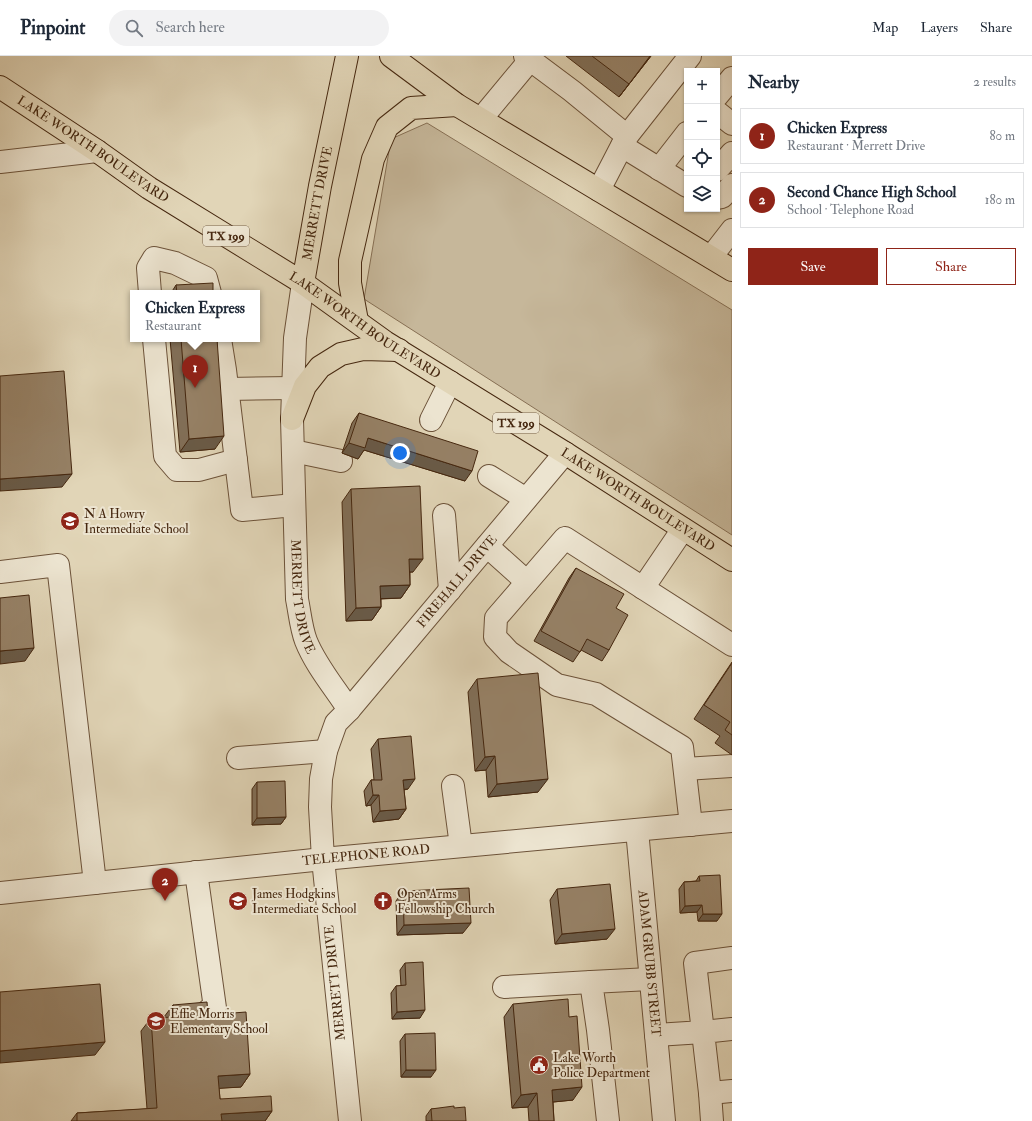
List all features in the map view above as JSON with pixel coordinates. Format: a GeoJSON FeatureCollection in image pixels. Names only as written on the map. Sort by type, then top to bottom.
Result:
{"type":"FeatureCollection","features":[{"type":"Feature","properties":{"kind":"main road","name":"MERRETT DRIVE"},"geometry":{"type":"LineString","coordinates":[[303,283],[320,186],[347,56]]}},
{"type":"Feature","properties":{"kind":"main road"},"geometry":{"type":"LineString","coordinates":[[392,56],[457,105],[711,256],[732,270]]}},
{"type":"Feature","properties":{"kind":"main road","name":"LAKE WORTH BOULEVARD"},"geometry":{"type":"LineString","coordinates":[[0,87],[97,151],[149,188],[303,283],[399,350],[565,453],[732,560]]}},
{"type":"Feature","properties":{"kind":"main road"},"geometry":{"type":"LineString","coordinates":[[357,321],[350,283],[350,262],[373,159],[387,127],[411,108],[457,105]]}},
{"type":"Feature","properties":{"kind":"main road"},"geometry":{"type":"LineString","coordinates":[[292,419],[305,386],[320,367],[341,354],[363,349],[399,350]]}},
{"type":"Feature","properties":{"kind":"street"},"geometry":{"type":"LineString","coordinates":[[600,190],[624,141],[680,84],[690,56]]}},
{"type":"Feature","properties":{"kind":"street"},"geometry":{"type":"LineString","coordinates":[[481,119],[527,58],[572,91],[624,141],[659,169],[684,184]]}},
{"type":"Feature","properties":{"kind":"street"},"geometry":{"type":"LineString","coordinates":[[720,92],[732,78]]}},
{"type":"Feature","properties":{"kind":"street"},"geometry":{"type":"LineString","coordinates":[[720,114],[732,124]]}},
{"type":"Feature","properties":{"kind":"street"},"geometry":{"type":"LineString","coordinates":[[659,169],[684,137]]}},
{"type":"Feature","properties":{"kind":"street"},"geometry":{"type":"LineString","coordinates":[[0,162],[97,151]]}},
{"type":"Feature","properties":{"kind":"street"},"geometry":{"type":"LineString","coordinates":[[720,167],[732,153]]}},
{"type":"Feature","properties":{"kind":"street"},"geometry":{"type":"LineString","coordinates":[[720,197],[722,197],[732,184]]}},
{"type":"Feature","properties":{"kind":"street"},"geometry":{"type":"LineString","coordinates":[[711,256],[732,230]]}},
{"type":"Feature","properties":{"kind":"street"},"geometry":{"type":"LineString","coordinates":[[150,290],[148,268],[154,258],[175,263],[206,278],[209,290]]}},
{"type":"Feature","properties":{"kind":"street","name":"MERRETT DRIVE"},"geometry":{"type":"LineString","coordinates":[[303,283],[295,338],[292,419],[297,599],[301,626],[306,642],[314,657],[349,710],[336,723],[326,751],[321,779],[320,807],[323,859],[350,1121]]}},
{"type":"Feature","properties":{"kind":"street"},"geometry":{"type":"LineString","coordinates":[[154,342],[165,456],[177,470],[199,470],[236,460]]}},
{"type":"Feature","properties":{"kind":"street"},"geometry":{"type":"LineString","coordinates":[[220,342],[242,510],[294,505]]}},
{"type":"Feature","properties":{"kind":"street"},"geometry":{"type":"LineString","coordinates":[[432,420],[450,382]]}},
{"type":"Feature","properties":{"kind":"street"},"geometry":{"type":"LineString","coordinates":[[227,389],[293,388]]}},
{"type":"Feature","properties":{"kind":"street"},"geometry":{"type":"LineString","coordinates":[[293,451],[340,461]]}},
{"type":"Feature","properties":{"kind":"street","name":"FIREHALL DRIVE"},"geometry":{"type":"LineString","coordinates":[[349,710],[565,453]]}},
{"type":"Feature","properties":{"kind":"street"},"geometry":{"type":"LineString","coordinates":[[489,476],[526,499]]}},
{"type":"Feature","properties":{"kind":"street"},"geometry":{"type":"LineString","coordinates":[[444,515],[450,590]]}},
{"type":"Feature","properties":{"kind":"street"},"geometry":{"type":"LineString","coordinates":[[643,588],[683,528]]}},
{"type":"Feature","properties":{"kind":"street"},"geometry":{"type":"LineString","coordinates":[[692,825],[682,747],[596,694],[557,686],[509,652],[495,637],[496,618],[565,538],[732,645]]}},
{"type":"Feature","properties":{"kind":"street"},"geometry":{"type":"LineString","coordinates":[[487,546],[527,582]]}},
{"type":"Feature","properties":{"kind":"street"},"geometry":{"type":"LineString","coordinates":[[0,572],[58,565],[95,883]]}},
{"type":"Feature","properties":{"kind":"street"},"geometry":{"type":"LineString","coordinates":[[238,758],[326,751]]}},
{"type":"Feature","properties":{"kind":"street"},"geometry":{"type":"LineString","coordinates":[[685,769],[732,766]]}},
{"type":"Feature","properties":{"kind":"street"},"geometry":{"type":"LineString","coordinates":[[453,786],[461,846]]}},
{"type":"Feature","properties":{"kind":"street","name":"TELEPHONE ROAD"},"geometry":{"type":"LineString","coordinates":[[0,893],[323,859],[732,821]]}},
{"type":"Feature","properties":{"kind":"street","name":"ADAM GRUBB STREET"},"geometry":{"type":"LineString","coordinates":[[637,830],[664,1121]]}},
{"type":"Feature","properties":{"kind":"street"},"geometry":{"type":"LineString","coordinates":[[196,872],[214,1008],[208,1010]]}},
{"type":"Feature","properties":{"kind":"street"},"geometry":{"type":"LineString","coordinates":[[712,1121],[695,963],[732,958]]}},
{"type":"Feature","properties":{"kind":"street"},"geometry":{"type":"LineString","coordinates":[[504,988],[650,978]]}},
{"type":"Feature","properties":{"kind":"street"},"geometry":{"type":"LineString","coordinates":[[591,982],[608,1121]]}},
{"type":"Feature","properties":{"kind":"street"},"geometry":{"type":"LineString","coordinates":[[656,1036],[732,1029]]}},
{"type":"Feature","properties":{"kind":"street"},"geometry":{"type":"LineString","coordinates":[[710,1093],[732,1091]]}},
{"type":"Feature","properties":{"kind":"shaded area"},"geometry":{"type":"Polygon","coordinates":[[[427,123],[732,310],[732,535],[364,299],[391,139],[427,123]]]}},
{"type":"Feature","properties":{"kind":"building"},"geometry":{"type":"Polygon","coordinates":[[[592,56],[650,56],[629,84],[592,56]]]}},
{"type":"Feature","properties":{"kind":"building"},"geometry":{"type":"Polygon","coordinates":[[[213,283],[213,290],[177,290],[176,285],[213,283]]]}},
{"type":"Feature","properties":{"kind":"building"},"geometry":{"type":"Polygon","coordinates":[[[181,342],[217,342],[224,436],[189,439],[181,342]]]}},
{"type":"Feature","properties":{"kind":"building"},"geometry":{"type":"Polygon","coordinates":[[[64,371],[72,474],[0,479],[0,376],[64,371]]]}},
{"type":"Feature","properties":{"kind":"building"},"geometry":{"type":"Polygon","coordinates":[[[359,413],[478,451],[472,471],[368,438],[365,448],[349,443],[359,413]]]}},
{"type":"Feature","properties":{"kind":"building"},"geometry":{"type":"Polygon","coordinates":[[[420,486],[423,559],[409,559],[410,585],[380,586],[381,607],[356,608],[351,489],[420,486]]]}},
{"type":"Feature","properties":{"kind":"building"},"geometry":{"type":"Polygon","coordinates":[[[576,568],[624,594],[616,608],[628,615],[609,650],[587,639],[580,652],[541,631],[576,568]]]}},
{"type":"Feature","properties":{"kind":"building"},"geometry":{"type":"Polygon","coordinates":[[[29,595],[34,648],[0,651],[0,598],[29,595]]]}},
{"type":"Feature","properties":{"kind":"building"},"geometry":{"type":"Polygon","coordinates":[[[732,663],[732,735],[725,730],[730,722],[704,705],[732,663]]]}},
{"type":"Feature","properties":{"kind":"building"},"geometry":{"type":"Polygon","coordinates":[[[538,673],[548,779],[497,784],[495,756],[485,757],[477,679],[538,673]]]}},
{"type":"Feature","properties":{"kind":"building"},"geometry":{"type":"Polygon","coordinates":[[[411,736],[415,779],[403,780],[406,809],[380,811],[379,795],[373,795],[371,780],[382,780],[378,739],[411,736]]]}},
{"type":"Feature","properties":{"kind":"building"},"geometry":{"type":"Polygon","coordinates":[[[285,781],[286,817],[257,818],[257,782],[285,781]]]}},
{"type":"Feature","properties":{"kind":"building"},"geometry":{"type":"Polygon","coordinates":[[[720,875],[722,914],[703,914],[702,905],[685,906],[684,882],[700,881],[699,876],[720,875]]]}},
{"type":"Feature","properties":{"kind":"building"},"geometry":{"type":"Polygon","coordinates":[[[610,884],[615,929],[562,934],[557,889],[610,884]]]}},
{"type":"Feature","properties":{"kind":"building"},"geometry":{"type":"Polygon","coordinates":[[[469,888],[471,923],[404,925],[403,891],[469,888]]]}},
{"type":"Feature","properties":{"kind":"building"},"geometry":{"type":"Polygon","coordinates":[[[423,962],[425,1010],[397,1012],[396,986],[406,985],[405,963],[423,962]]]}},
{"type":"Feature","properties":{"kind":"building"},"geometry":{"type":"Polygon","coordinates":[[[100,984],[105,1042],[0,1051],[0,992],[100,984]]]}},
{"type":"Feature","properties":{"kind":"building","name":"Lake Worth Police Department"},"geometry":{"type":"Polygon","coordinates":[[[568,999],[569,1017],[577,1016],[582,1087],[552,1090],[554,1121],[539,1121],[537,1093],[521,1095],[513,1004],[568,999]]]}},
{"type":"Feature","properties":{"kind":"building"},"geometry":{"type":"Polygon","coordinates":[[[207,1002],[208,1015],[246,1012],[250,1074],[218,1076],[220,1099],[271,1096],[272,1111],[221,1114],[222,1121],[77,1121],[77,1113],[157,1108],[151,1018],[174,1017],[173,1005],[207,1002]]]}},
{"type":"Feature","properties":{"kind":"building"},"geometry":{"type":"Polygon","coordinates":[[[435,1033],[436,1070],[406,1070],[405,1034],[435,1033]]]}},
{"type":"Feature","properties":{"kind":"building"},"geometry":{"type":"Polygon","coordinates":[[[454,1106],[454,1108],[465,1107],[466,1121],[432,1121],[431,1109],[454,1106]]]}},
{"type":"Feature","properties":{"kind":"place","name":"Chicken Express"},"geometry":{"type":"Point","coordinates":[195,388]}},
{"type":"Feature","properties":{"kind":"place","name":"N A Howry Intermediate School"},"geometry":{"type":"Point","coordinates":[70,521]}},
{"type":"Feature","properties":{"kind":"place","name":"Second Chance High School"},"geometry":{"type":"Point","coordinates":[165,901]}},
{"type":"Feature","properties":{"kind":"place","name":"James Hodgkins Intermediate School"},"geometry":{"type":"Point","coordinates":[238,901]}},
{"type":"Feature","properties":{"kind":"place","name":"Open Arms Fellowship Church"},"geometry":{"type":"Point","coordinates":[383,901]}},
{"type":"Feature","properties":{"kind":"place","name":"Effie Morris Elementary School"},"geometry":{"type":"Point","coordinates":[156,1021]}},
{"type":"Feature","properties":{"kind":"place","name":"Lake Worth Police Department"},"geometry":{"type":"Point","coordinates":[539,1065]}}]}
